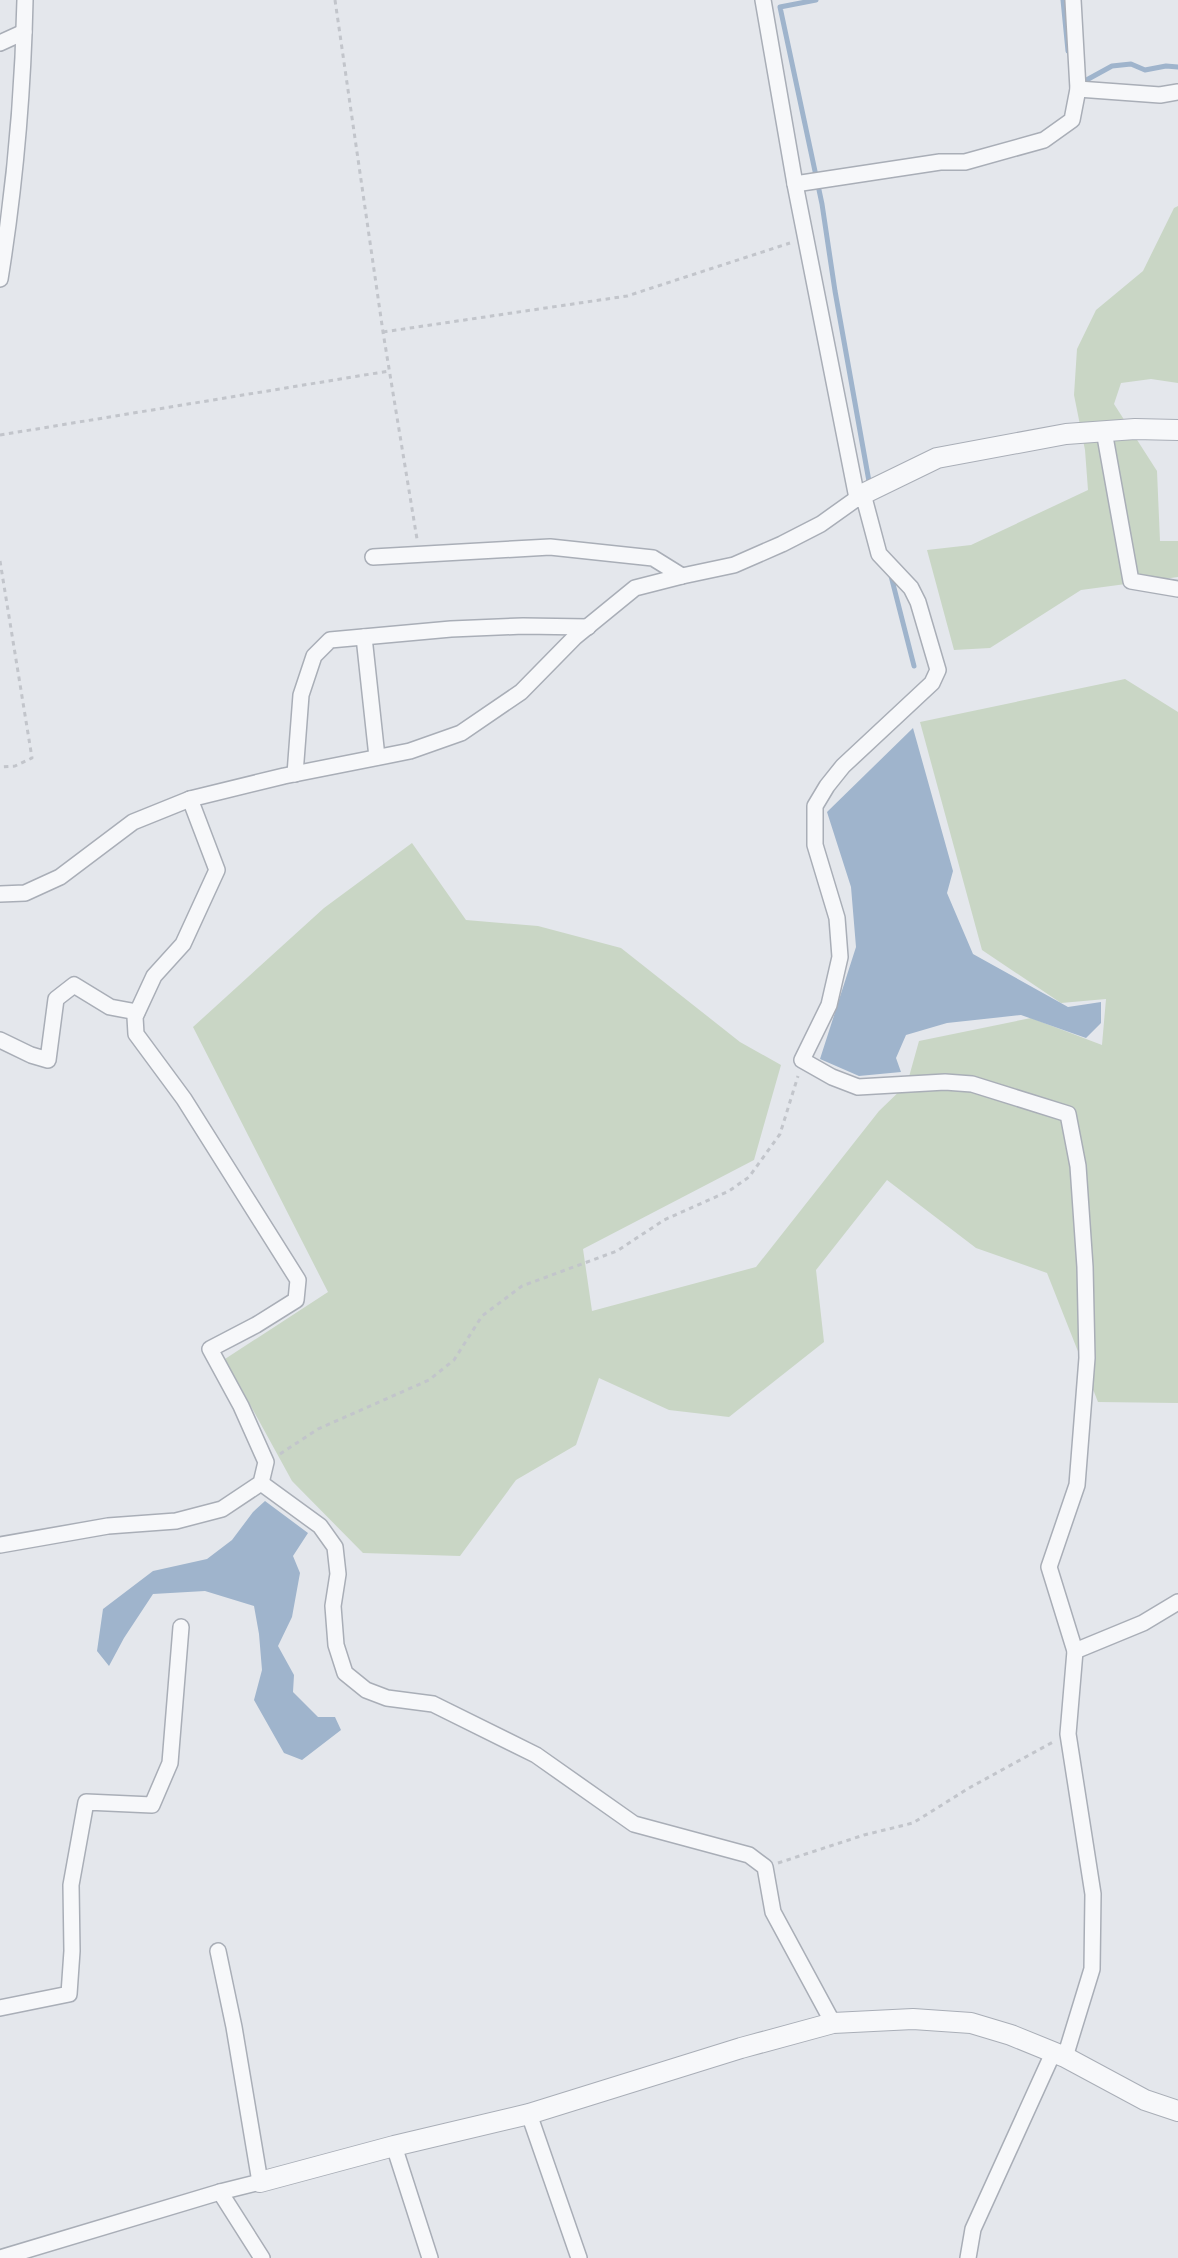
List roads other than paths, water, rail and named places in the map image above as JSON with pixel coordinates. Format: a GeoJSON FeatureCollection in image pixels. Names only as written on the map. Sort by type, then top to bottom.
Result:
{"type":"FeatureCollection","features":[{"type":"Feature","properties":{"kind":"street"},"geometry":{"type":"LineString","coordinates":[[0,279],[11,210],[23,91],[25,0]]}},
{"type":"Feature","properties":{"kind":"street"},"geometry":{"type":"LineString","coordinates":[[763,0],[795,184],[860,496],[879,554],[911,588],[918,602],[938,670],[932,683],[843,766],[815,806],[815,845],[837,918],[840,957],[829,1005],[802,1060],[832,1077],[858,1087],[945,1082],[972,1084],[1068,1114],[1078,1166],[1085,1267],[1087,1358],[1077,1485],[1049,1567],[1075,1651],[1068,1734],[1093,1894],[1092,1969],[1059,2055],[973,2229],[968,2258]]}},
{"type":"Feature","properties":{"kind":"street"},"geometry":{"type":"LineString","coordinates":[[795,184],[940,162],[965,162],[1044,140],[1071,120],[1078,89],[1073,0]]}},
{"type":"Feature","properties":{"kind":"street"},"geometry":{"type":"LineString","coordinates":[[0,43],[24,32]]}},
{"type":"Feature","properties":{"kind":"street"},"geometry":{"type":"LineString","coordinates":[[1078,89],[1160,95],[1178,92]]}},
{"type":"Feature","properties":{"kind":"street"},"geometry":{"type":"LineString","coordinates":[[0,894],[25,892],[60,877],[134,822],[190,799],[295,774],[410,751],[460,734],[521,692],[588,627],[635,588],[734,565],[820,524],[860,496],[937,458],[1066,434],[1135,429],[1178,430]]}},
{"type":"Feature","properties":{"kind":"street"},"geometry":{"type":"LineString","coordinates":[[1104,431],[1131,581],[1178,589]]}},
{"type":"Feature","properties":{"kind":"street"},"geometry":{"type":"LineString","coordinates":[[373,556],[550,547],[653,558],[682,576]]}},
{"type":"Feature","properties":{"kind":"street"},"geometry":{"type":"LineString","coordinates":[[295,774],[301,695],[314,656],[330,640],[523,626],[588,627]]}},
{"type":"Feature","properties":{"kind":"street"},"geometry":{"type":"LineString","coordinates":[[364,637],[377,757]]}},
{"type":"Feature","properties":{"kind":"street"},"geometry":{"type":"LineString","coordinates":[[0,1545],[108,1526],[176,1521],[222,1509],[261,1484],[266,1462],[241,1406],[210,1349],[256,1325],[296,1300],[297,1280],[184,1099],[136,1034],[135,1017],[154,976],[183,944],[217,870],[190,799]]}},
{"type":"Feature","properties":{"kind":"street"},"geometry":{"type":"LineString","coordinates":[[0,1040],[31,1055],[48,1060],[56,999],[74,986],[110,1007],[137,1012]]}},
{"type":"Feature","properties":{"kind":"street"},"geometry":{"type":"LineString","coordinates":[[261,1484],[320,1526],[335,1547],[339,1574],[333,1606],[336,1645],[345,1672],[366,1690],[387,1698],[433,1704],[536,1755],[634,1824],[749,1855],[765,1867],[773,1912],[833,2023]]}},
{"type":"Feature","properties":{"kind":"street"},"geometry":{"type":"LineString","coordinates":[[1075,1651],[1143,1623],[1178,1602]]}},
{"type":"Feature","properties":{"kind":"street"},"geometry":{"type":"LineString","coordinates":[[0,2008],[69,1994],[72,1951],[71,1885],[86,1802],[152,1805],[170,1763],[181,1627]]}},
{"type":"Feature","properties":{"kind":"street"},"geometry":{"type":"LineString","coordinates":[[218,1951],[234,2027],[260,2182]]}},
{"type":"Feature","properties":{"kind":"street"},"geometry":{"type":"LineString","coordinates":[[0,2258],[220,2192],[394,2146],[529,2114],[741,2048],[833,2023],[913,2019],[971,2023],[1011,2035],[1059,2055],[1145,2100],[1178,2111]]}},
{"type":"Feature","properties":{"kind":"street"},"geometry":{"type":"LineString","coordinates":[[529,2114],[579,2258]]}},
{"type":"Feature","properties":{"kind":"street"},"geometry":{"type":"LineString","coordinates":[[394,2146],[430,2258]]}},
{"type":"Feature","properties":{"kind":"street"},"geometry":{"type":"LineString","coordinates":[[220,2192],[262,2258]]}},
{"type":"Feature","properties":{"kind":"water"},"geometry":{"type":"Polygon","coordinates":[[[913,728],[953,871],[947,893],[973,954],[1068,1007],[1101,1002],[1101,1023],[1086,1038],[1021,1015],[947,1023],[906,1035],[896,1058],[901,1072],[859,1076],[820,1059],[856,947],[851,887],[827,812],[913,728]]]}},
{"type":"Feature","properties":{"kind":"water"},"geometry":{"type":"Polygon","coordinates":[[[265,1501],[308,1533],[293,1556],[300,1573],[292,1617],[278,1646],[294,1675],[293,1692],[318,1717],[335,1717],[341,1730],[302,1760],[284,1753],[254,1700],[262,1670],[254,1606],[205,1591],[153,1594],[124,1638],[109,1666],[97,1651],[103,1609],[153,1571],[207,1559],[232,1540],[253,1512],[265,1501]]]}},
{"type":"Feature","properties":{"kind":"waterway"},"geometry":{"type":"LineString","coordinates":[[816,0],[780,7],[822,204],[870,487]]}},
{"type":"Feature","properties":{"kind":"waterway"},"geometry":{"type":"LineString","coordinates":[[1063,0],[1068,51]]}},
{"type":"Feature","properties":{"kind":"waterway"},"geometry":{"type":"LineString","coordinates":[[1081,83],[1112,66],[1131,64],[1145,70],[1166,66],[1178,67]]}},
{"type":"Feature","properties":{"kind":"waterway"},"geometry":{"type":"LineString","coordinates":[[890,572],[914,666]]}}]}
